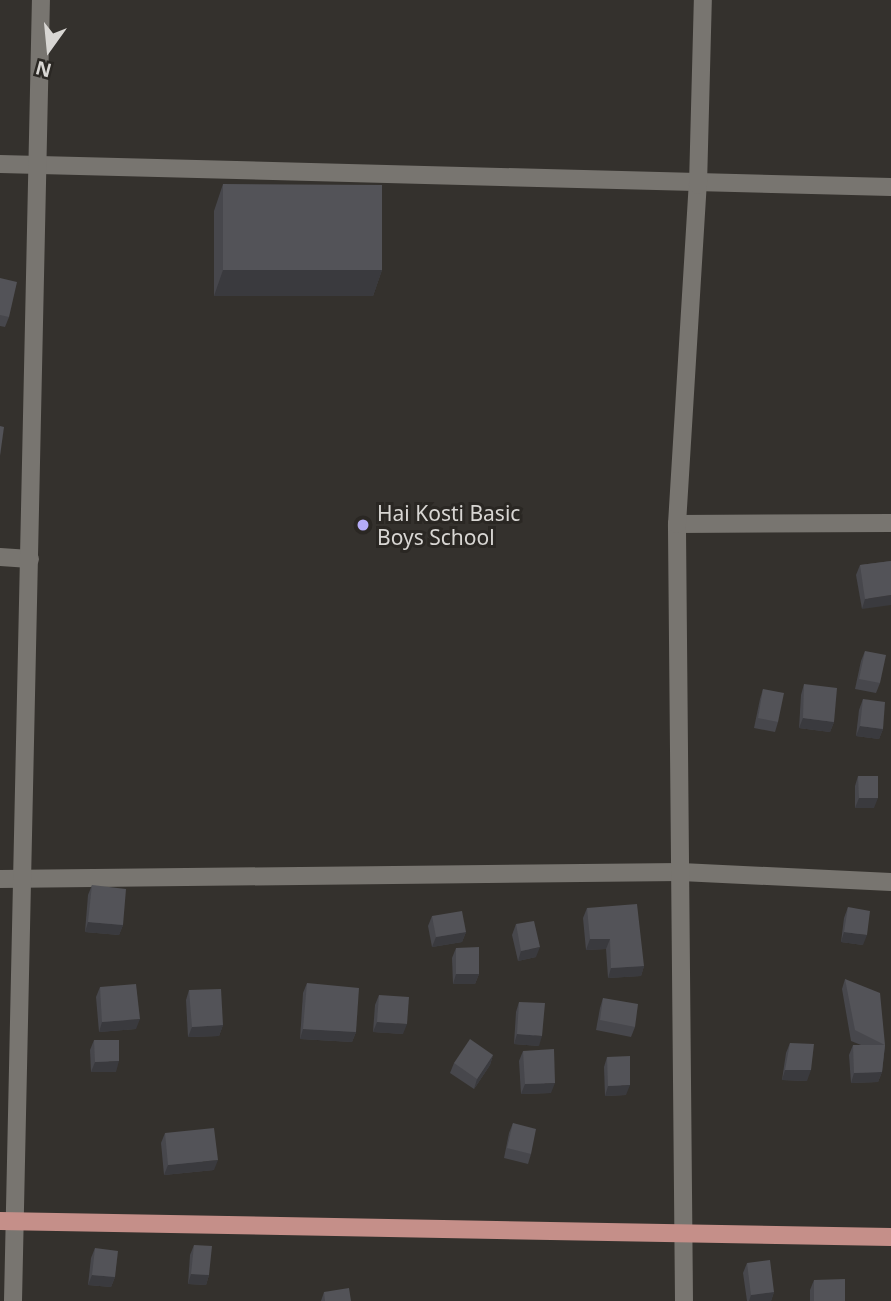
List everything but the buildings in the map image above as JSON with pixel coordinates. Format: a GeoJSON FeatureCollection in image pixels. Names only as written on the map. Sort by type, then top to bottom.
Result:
{"type":"FeatureCollection","features":[{"type":"Feature","properties":{"kind":"main road"},"geometry":{"type":"LineString","coordinates":[[8,1222],[891,1237]]}},
{"type":"Feature","properties":{"kind":"street"},"geometry":{"type":"LineString","coordinates":[[13,1301],[8,1222],[23,879],[41,0]]}},
{"type":"Feature","properties":{"kind":"street"},"geometry":{"type":"LineString","coordinates":[[684,1301],[677,524],[698,185],[703,0]]}},
{"type":"Feature","properties":{"kind":"street"},"geometry":{"type":"LineString","coordinates":[[0,164],[698,185],[891,187]]}},
{"type":"Feature","properties":{"kind":"street"},"geometry":{"type":"LineString","coordinates":[[677,524],[891,523]]}},
{"type":"Feature","properties":{"kind":"street"},"geometry":{"type":"LineString","coordinates":[[0,557],[30,559]]}},
{"type":"Feature","properties":{"kind":"street"},"geometry":{"type":"LineString","coordinates":[[0,879],[681,872],[891,882]]}},
{"type":"Feature","properties":{"kind":"place","name":"Hai Kosti Basic Boys School"},"geometry":{"type":"Point","coordinates":[363,525]}}]}
